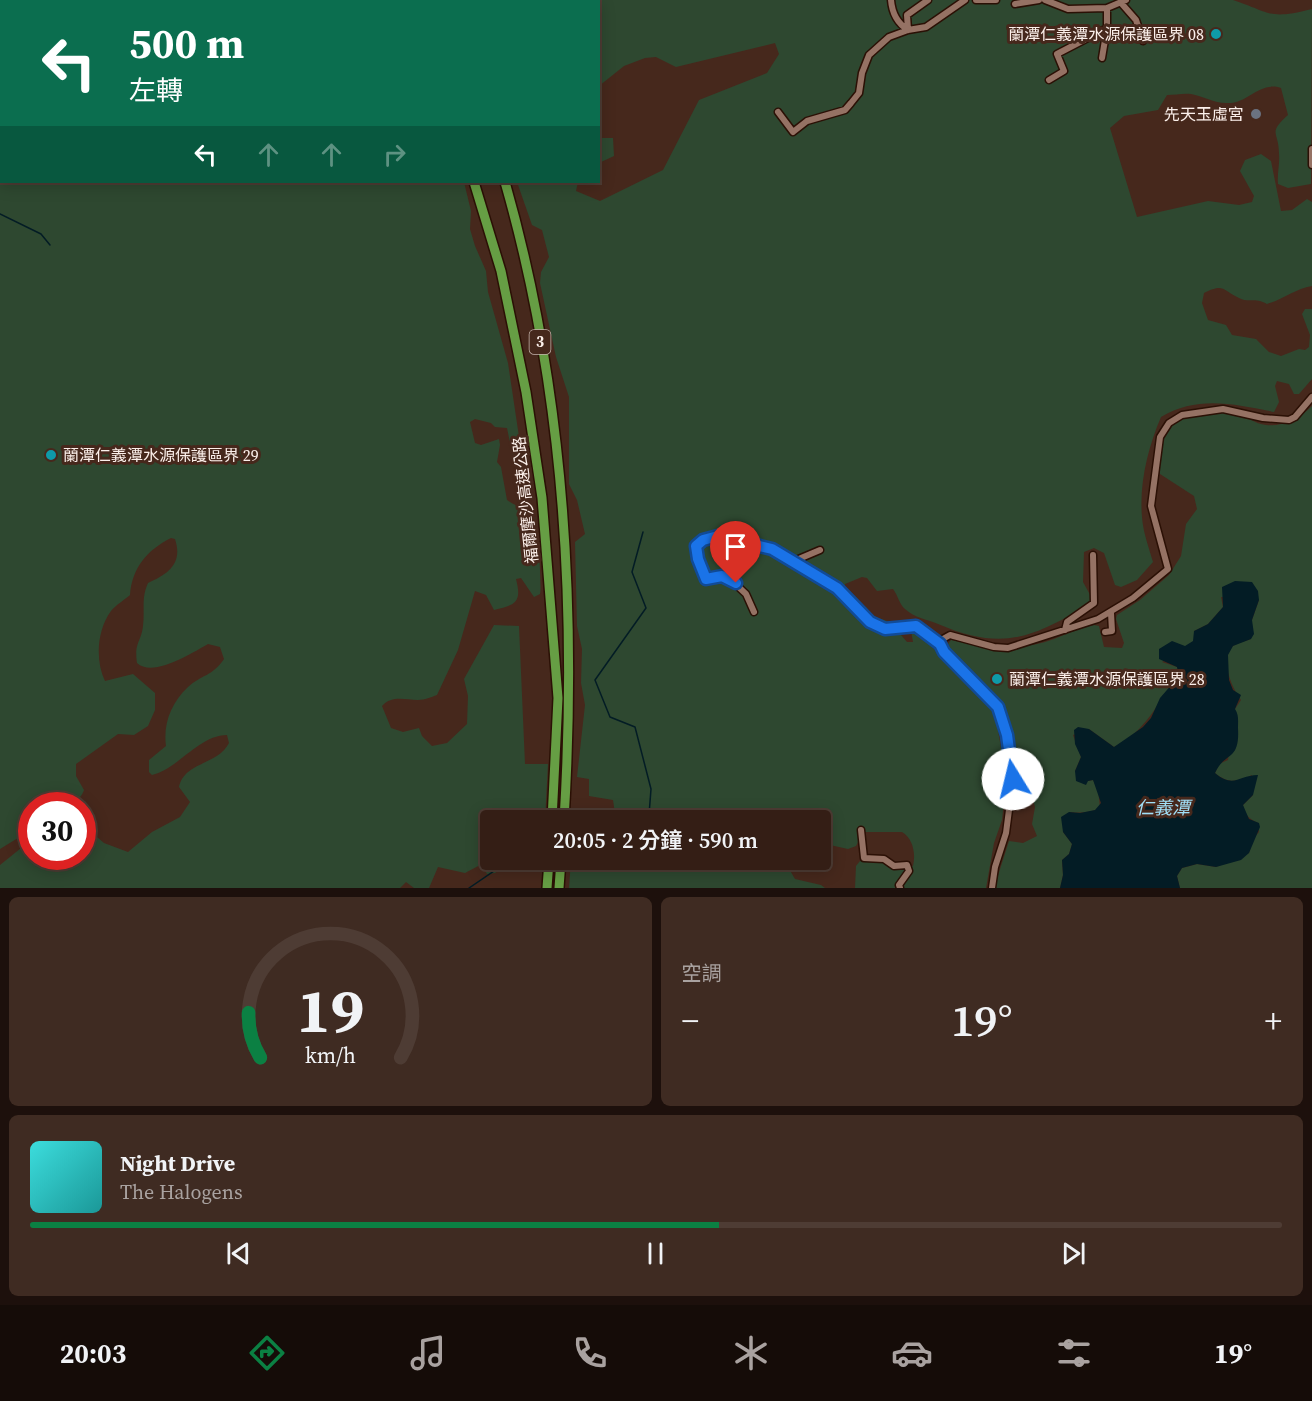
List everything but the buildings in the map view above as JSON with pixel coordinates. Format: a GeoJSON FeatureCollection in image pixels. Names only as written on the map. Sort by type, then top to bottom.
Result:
{"type":"FeatureCollection","features":[{"type":"Feature","properties":{"kind":"highway","name":"福爾摩沙高速公路"},"geometry":{"type":"LineString","coordinates":[[474,183],[501,271],[526,392],[542,498],[558,698],[553,810]]}},
{"type":"Feature","properties":{"kind":"highway","name":"福爾摩沙高速公路"},"geometry":{"type":"LineString","coordinates":[[505,183],[520,234],[550,392],[562,505],[570,698],[565,810]]}},
{"type":"Feature","properties":{"kind":"highway"},"geometry":{"type":"LineString","coordinates":[[547,885],[548,870]]}},
{"type":"Feature","properties":{"kind":"highway"},"geometry":{"type":"LineString","coordinates":[[560,885],[561,870]]}},
{"type":"Feature","properties":{"kind":"street"},"geometry":{"type":"LineString","coordinates":[[891,0],[892,10],[901,26],[908,30]]}},
{"type":"Feature","properties":{"kind":"street"},"geometry":{"type":"LineString","coordinates":[[908,30],[907,15],[928,0]]}},
{"type":"Feature","properties":{"kind":"street"},"geometry":{"type":"LineString","coordinates":[[778,112],[793,132],[822,114],[845,110],[859,93],[862,73],[869,55],[889,37],[908,30],[926,27],[965,0]]}},
{"type":"Feature","properties":{"kind":"street"},"geometry":{"type":"LineString","coordinates":[[976,0],[996,0]]}},
{"type":"Feature","properties":{"kind":"street"},"geometry":{"type":"LineString","coordinates":[[1015,4],[1039,0]]}},
{"type":"Feature","properties":{"kind":"street"},"geometry":{"type":"LineString","coordinates":[[1045,0],[1068,9],[1107,8],[1124,2],[1136,20],[1143,41]]}},
{"type":"Feature","properties":{"kind":"street"},"geometry":{"type":"LineString","coordinates":[[1102,58],[1107,28],[1107,8]]}},
{"type":"Feature","properties":{"kind":"street"},"geometry":{"type":"LineString","coordinates":[[1049,80],[1064,71],[1057,54],[1107,28]]}},
{"type":"Feature","properties":{"kind":"street"},"geometry":{"type":"LineString","coordinates":[[1312,149],[1312,165]]}},
{"type":"Feature","properties":{"kind":"street"},"geometry":{"type":"LineString","coordinates":[[940,644],[941,640],[950,635],[994,647],[1008,648],[1111,613],[1161,577],[1168,569],[1151,506],[1160,437],[1169,423],[1182,415],[1216,409],[1289,420],[1295,417],[1312,396]]}},
{"type":"Feature","properties":{"kind":"street"},"geometry":{"type":"LineString","coordinates":[[754,612],[746,594],[728,577],[706,579],[698,559],[696,546],[698,542],[718,536],[772,549],[837,588],[870,622],[885,629],[916,626],[940,644],[944,652],[998,707],[1007,735],[1013,779],[1006,833],[995,867],[992,888]]}},
{"type":"Feature","properties":{"kind":"street"},"geometry":{"type":"LineString","coordinates":[[794,561],[820,550]]}},
{"type":"Feature","properties":{"kind":"street"},"geometry":{"type":"LineString","coordinates":[[1065,630],[1067,622],[1094,603],[1093,555]]}},
{"type":"Feature","properties":{"kind":"street"},"geometry":{"type":"LineString","coordinates":[[1105,632],[1112,632],[1111,613]]}},
{"type":"Feature","properties":{"kind":"street"},"geometry":{"type":"LineString","coordinates":[[861,830],[864,858],[884,858],[894,866],[907,865],[909,871],[899,885],[900,888]]}},
{"type":"Feature","properties":{"kind":"green space"},"geometry":{"type":"Polygon","coordinates":[[[600,0],[1233,0],[1271,14],[1287,14],[1312,9],[1311,184],[1288,188],[1278,184],[1279,146],[1276,130],[1288,115],[1281,88],[1266,87],[1242,100],[1228,103],[1191,94],[1167,95],[1158,110],[1124,116],[1110,128],[1137,217],[1208,201],[1239,205],[1252,202],[1254,196],[1240,171],[1245,160],[1261,154],[1271,161],[1281,211],[1292,210],[1307,199],[1312,202],[1312,286],[1267,304],[1242,299],[1223,289],[1216,288],[1204,293],[1202,303],[1208,320],[1226,325],[1232,335],[1256,339],[1269,352],[1281,356],[1309,347],[1310,335],[1302,314],[1305,309],[1312,309],[1312,379],[1299,394],[1294,394],[1289,384],[1277,381],[1275,386],[1279,402],[1274,412],[1216,403],[1188,406],[1161,417],[1148,453],[1141,504],[1146,540],[1153,562],[1137,580],[1121,587],[1115,585],[1104,553],[1094,548],[1084,552],[1083,582],[1094,602],[1036,632],[1001,639],[962,633],[909,612],[903,607],[893,589],[877,591],[867,578],[862,577],[845,584],[844,594],[850,610],[856,612],[866,607],[873,616],[890,622],[907,642],[913,642],[910,625],[915,627],[958,676],[994,707],[1001,748],[1007,758],[1007,775],[1002,820],[994,843],[986,888],[855,888],[856,866],[860,861],[913,866],[913,847],[909,838],[902,832],[863,832],[856,846],[848,849],[831,845],[831,810],[614,810],[613,800],[589,796],[589,779],[577,777],[585,705],[581,683],[582,649],[577,626],[575,542],[585,534],[577,500],[569,484],[569,397],[556,357],[540,283],[541,272],[549,257],[542,230],[532,225],[517,183],[578,183],[576,191],[600,201],[663,170],[699,100],[767,73],[779,54],[775,43],[676,67],[656,57],[645,58],[624,66],[600,85],[600,0]]]}},
{"type":"Feature","properties":{"kind":"green space"},"geometry":{"type":"Polygon","coordinates":[[[600,138],[613,138],[614,156],[600,163],[600,138]]]}},
{"type":"Feature","properties":{"kind":"green space"},"geometry":{"type":"Polygon","coordinates":[[[0,183],[464,183],[471,211],[470,229],[486,271],[488,292],[508,363],[525,477],[521,481],[517,477],[507,428],[495,427],[491,423],[475,419],[470,422],[475,443],[481,445],[499,439],[497,462],[501,467],[507,500],[529,512],[535,518],[540,594],[534,597],[521,578],[516,579],[518,593],[516,601],[494,610],[486,595],[475,591],[458,650],[437,695],[421,700],[394,699],[382,706],[391,728],[403,732],[419,728],[422,736],[432,746],[447,743],[467,724],[468,696],[464,679],[494,625],[519,626],[525,764],[548,764],[546,810],[480,810],[480,865],[465,873],[438,867],[429,888],[414,888],[406,882],[400,888],[0,888],[0,865],[18,850],[18,870],[96,870],[96,836],[104,843],[128,852],[152,832],[180,817],[190,802],[179,787],[182,779],[194,768],[217,756],[229,743],[227,735],[217,736],[207,740],[162,772],[152,775],[149,772],[149,760],[166,746],[167,722],[177,700],[188,687],[216,669],[224,659],[220,647],[208,644],[183,658],[162,666],[144,667],[137,663],[136,651],[143,626],[146,588],[148,583],[162,576],[176,561],[177,547],[175,539],[171,538],[155,548],[142,561],[134,576],[130,595],[113,609],[106,619],[99,645],[100,664],[105,681],[133,674],[155,693],[155,710],[148,726],[134,735],[118,734],[76,764],[76,776],[84,790],[83,792],[18,792],[18,838],[0,849],[0,183]]]}},
{"type":"Feature","properties":{"kind":"green space"},"geometry":{"type":"Polygon","coordinates":[[[1312,406],[1312,888],[1180,888],[1177,876],[1182,868],[1197,864],[1216,867],[1249,853],[1253,839],[1259,832],[1258,823],[1248,816],[1243,805],[1253,795],[1252,775],[1233,781],[1224,779],[1215,773],[1219,764],[1228,760],[1235,709],[1241,700],[1228,673],[1227,658],[1233,646],[1251,639],[1252,620],[1259,600],[1221,597],[1223,607],[1208,624],[1194,631],[1194,641],[1162,662],[1177,667],[1179,676],[1135,733],[1114,747],[1089,729],[1073,735],[1081,757],[1075,771],[1088,781],[1093,780],[1098,789],[1100,808],[1085,812],[1070,812],[1063,832],[1072,844],[1069,854],[1062,860],[1063,875],[1060,888],[994,888],[1009,841],[1023,843],[1037,836],[1032,824],[1035,807],[1030,789],[1021,779],[1007,713],[989,688],[955,659],[948,644],[951,640],[977,645],[1028,646],[1094,625],[1099,626],[1104,647],[1122,648],[1124,643],[1116,619],[1117,615],[1140,600],[1169,575],[1181,556],[1186,524],[1197,509],[1194,496],[1160,474],[1161,442],[1173,423],[1192,413],[1214,410],[1240,414],[1266,425],[1279,425],[1291,421],[1312,406]]]}},
{"type":"Feature","properties":{"kind":"green space"},"geometry":{"type":"Polygon","coordinates":[[[485,870],[499,870],[487,874],[485,870]]]}},
{"type":"Feature","properties":{"kind":"green space"},"geometry":{"type":"Polygon","coordinates":[[[570,870],[790,870],[795,879],[825,888],[569,888],[570,870]]]}},
{"type":"Feature","properties":{"kind":"water","name":"仁義潭"},"geometry":{"type":"Polygon","coordinates":[[[1235,581],[1252,582],[1258,591],[1259,600],[1252,620],[1254,634],[1251,639],[1233,646],[1228,655],[1229,680],[1233,690],[1241,695],[1235,709],[1238,718],[1238,739],[1234,751],[1215,773],[1232,781],[1258,775],[1253,795],[1243,805],[1249,819],[1259,823],[1260,827],[1249,853],[1241,860],[1216,867],[1197,864],[1182,868],[1177,876],[1180,888],[1060,888],[1063,875],[1062,860],[1069,854],[1072,844],[1063,832],[1061,817],[1069,812],[1080,813],[1095,810],[1101,803],[1093,780],[1088,781],[1086,785],[1076,781],[1075,771],[1081,757],[1075,744],[1074,730],[1078,727],[1089,729],[1114,747],[1143,727],[1151,718],[1160,698],[1179,676],[1177,667],[1159,659],[1159,649],[1172,641],[1185,646],[1193,641],[1194,631],[1208,624],[1223,607],[1222,587],[1235,581]]]}},
{"type":"Feature","properties":{"kind":"waterway"},"geometry":{"type":"LineString","coordinates":[[0,214],[41,234],[50,245]]}},
{"type":"Feature","properties":{"kind":"waterway"},"geometry":{"type":"LineString","coordinates":[[643,532],[632,572],[646,608],[595,680],[610,717],[635,727],[651,789],[649,810]]}},
{"type":"Feature","properties":{"kind":"waterway"},"geometry":{"type":"LineString","coordinates":[[469,888],[495,870]]}},
{"type":"Feature","properties":{"kind":"place","name":"蘭潭仁義潭水源保護區界 08"},"geometry":{"type":"Point","coordinates":[1216,34]}},
{"type":"Feature","properties":{"kind":"place","name":"先天玉虛宮"},"geometry":{"type":"Point","coordinates":[1256,114]}},
{"type":"Feature","properties":{"kind":"place","name":"蘭潭仁義潭水源保護區界 29"},"geometry":{"type":"Point","coordinates":[51,455]}},
{"type":"Feature","properties":{"kind":"place","name":"蘭潭仁義潭水源保護區界 28"},"geometry":{"type":"Point","coordinates":[997,679]}},
{"type":"Feature","properties":{"kind":"route"},"geometry":{"type":"LineString","coordinates":[[736,583],[722,576],[706,579],[698,559],[696,546],[698,542],[718,536],[731,541],[772,549],[837,588],[870,622],[885,629],[916,626],[925,632],[940,644],[944,652],[998,707],[1007,735],[1013,779]]}}]}
